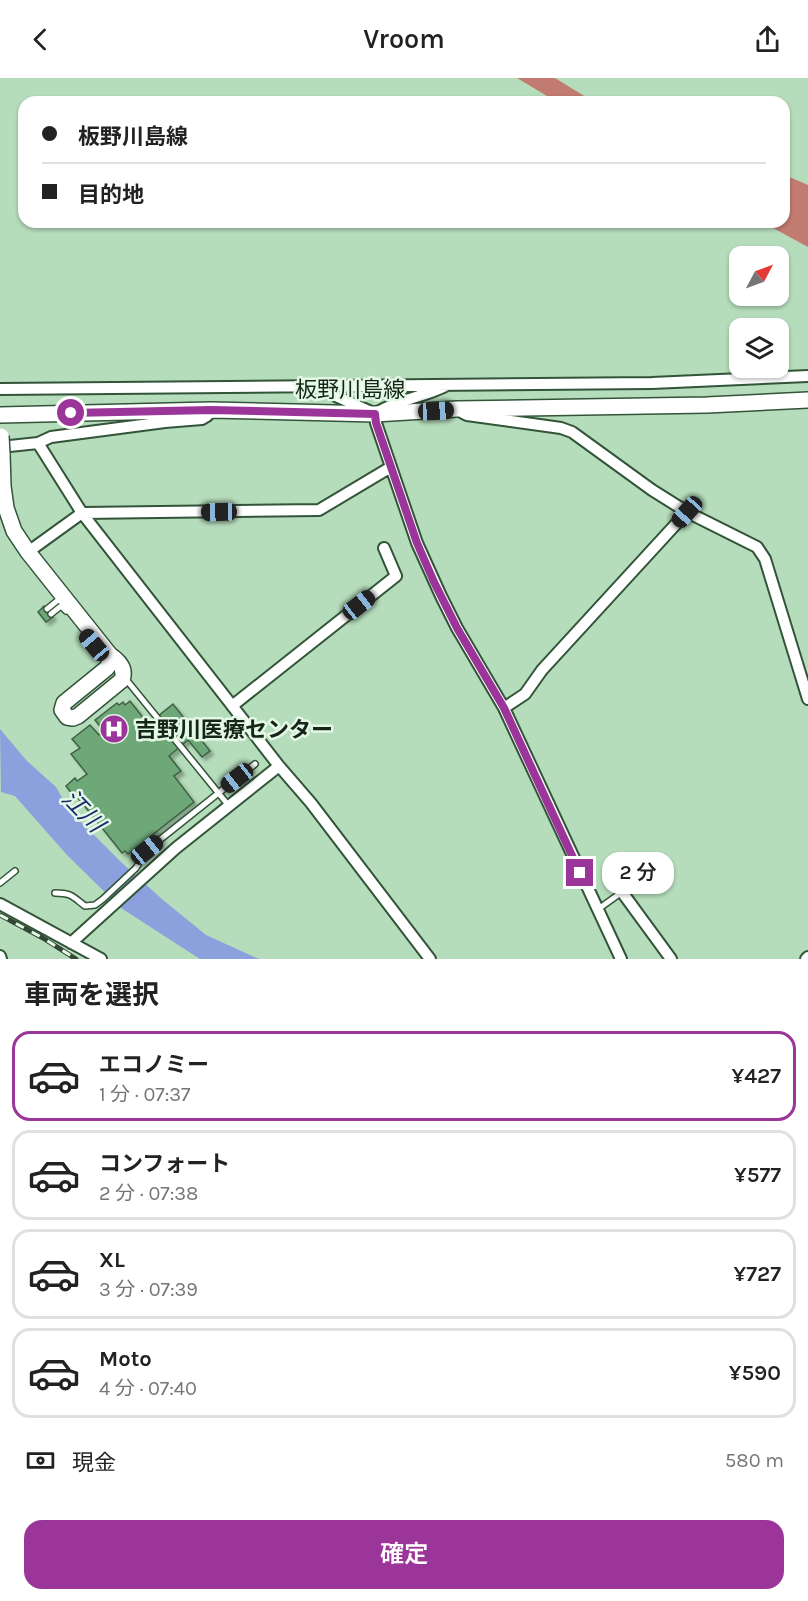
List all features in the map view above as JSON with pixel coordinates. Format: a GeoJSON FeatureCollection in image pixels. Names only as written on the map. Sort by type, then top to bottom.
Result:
{"type":"FeatureCollection","features":[{"type":"Feature","properties":{"kind":"main road","name":"板野川島線"},"geometry":{"type":"LineString","coordinates":[[0,415],[211,410],[375,414],[808,400]]}},
{"type":"Feature","properties":{"kind":"main road"},"geometry":{"type":"LineString","coordinates":[[0,415],[3,486],[9,519],[14,531],[110,659]]}},
{"type":"Feature","properties":{"kind":"main road"},"geometry":{"type":"LineString","coordinates":[[116,658],[123,669],[122,680],[78,716],[70,718],[65,715],[62,710],[64,703],[107,668],[110,659],[116,658]]}},
{"type":"Feature","properties":{"kind":"street"},"geometry":{"type":"LineString","coordinates":[[0,389],[652,383],[808,376]]}},
{"type":"Feature","properties":{"kind":"street"},"geometry":{"type":"LineString","coordinates":[[375,414],[389,406],[435,392],[448,384]]}},
{"type":"Feature","properties":{"kind":"street"},"geometry":{"type":"LineString","coordinates":[[312,386],[375,414]]}},
{"type":"Feature","properties":{"kind":"street"},"geometry":{"type":"LineString","coordinates":[[1,446],[38,443],[51,437],[202,419],[211,410]]}},
{"type":"Feature","properties":{"kind":"street"},"geometry":{"type":"LineString","coordinates":[[457,410],[467,415],[561,428],[572,432],[652,490],[687,512],[757,547],[762,553],[808,699]]}},
{"type":"Feature","properties":{"kind":"street"},"geometry":{"type":"LineString","coordinates":[[375,414],[376,423],[417,543],[457,628],[504,708],[621,959]]}},
{"type":"Feature","properties":{"kind":"street"},"geometry":{"type":"LineString","coordinates":[[38,443],[82,513],[279,766],[311,803],[430,959]]}},
{"type":"Feature","properties":{"kind":"street"},"geometry":{"type":"LineString","coordinates":[[28,552],[82,513],[319,510],[391,467]]}},
{"type":"Feature","properties":{"kind":"street"},"geometry":{"type":"LineString","coordinates":[[504,708],[525,693],[542,670],[687,512]]}},
{"type":"Feature","properties":{"kind":"street"},"geometry":{"type":"LineString","coordinates":[[232,706],[396,576],[384,548]]}},
{"type":"Feature","properties":{"kind":"street"},"geometry":{"type":"LineString","coordinates":[[71,943],[106,903],[147,873],[279,766]]}},
{"type":"Feature","properties":{"kind":"street"},"geometry":{"type":"LineString","coordinates":[[622,892],[671,959]]}},
{"type":"Feature","properties":{"kind":"street"},"geometry":{"type":"LineString","coordinates":[[0,904],[101,959]]}},
{"type":"Feature","properties":{"kind":"lane"},"geometry":{"type":"LineString","coordinates":[[63,596],[49,612],[61,606],[64,608],[110,659]]}},
{"type":"Feature","properties":{"kind":"lane"},"geometry":{"type":"LineString","coordinates":[[122,680],[129,683],[229,806]]}},
{"type":"Feature","properties":{"kind":"lane"},"geometry":{"type":"LineString","coordinates":[[55,893],[67,893],[74,896],[85,906],[106,903],[136,868],[147,850],[255,764]]}},
{"type":"Feature","properties":{"kind":"lane"},"geometry":{"type":"LineString","coordinates":[[0,883],[15,871]]}},
{"type":"Feature","properties":{"kind":"lane"},"geometry":{"type":"LineString","coordinates":[[597,910],[622,892]]}},
{"type":"Feature","properties":{"kind":"shaded area"},"geometry":{"type":"Polygon","coordinates":[[[517,78],[555,78],[584,96],[547,96],[517,78]]]}},
{"type":"Feature","properties":{"kind":"shaded area"},"geometry":{"type":"Polygon","coordinates":[[[790,177],[808,185],[808,247],[773,228],[790,228],[790,177]]]}},
{"type":"Feature","properties":{"kind":"water"},"geometry":{"type":"Polygon","coordinates":[[[0,729],[27,761],[56,787],[69,810],[163,900],[206,935],[259,959],[200,959],[121,908],[67,855],[15,796],[1,792],[0,729]]]}},
{"type":"Feature","properties":{"kind":"building"},"geometry":{"type":"Polygon","coordinates":[[[44,606],[53,617],[46,622],[38,612],[44,606]]]}},
{"type":"Feature","properties":{"kind":"building"},"geometry":{"type":"Polygon","coordinates":[[[130,701],[148,724],[173,704],[210,751],[202,757],[188,740],[169,756],[181,771],[174,776],[194,802],[128,854],[125,851],[122,853],[66,786],[75,778],[77,781],[87,774],[71,754],[80,748],[72,739],[90,725],[99,735],[104,731],[95,720],[117,703],[119,705],[123,702],[125,705],[130,701]]]}},
{"type":"Feature","properties":{"kind":"railway"},"geometry":{"type":"LineString","coordinates":[[0,915],[76,959]]}},
{"type":"Feature","properties":{"kind":"place","name":"吉野川医療センター"},"geometry":{"type":"Point","coordinates":[114,729]}},
{"type":"Feature","properties":{"kind":"route"},"geometry":{"type":"LineString","coordinates":[[71,413],[211,410],[375,414],[376,423],[417,543],[457,628],[504,708],[580,873]]}},
{"type":"Feature","properties":{"kind":"water label","name":"江川"},"geometry":{"type":"Point","coordinates":[83,811]}}]}
